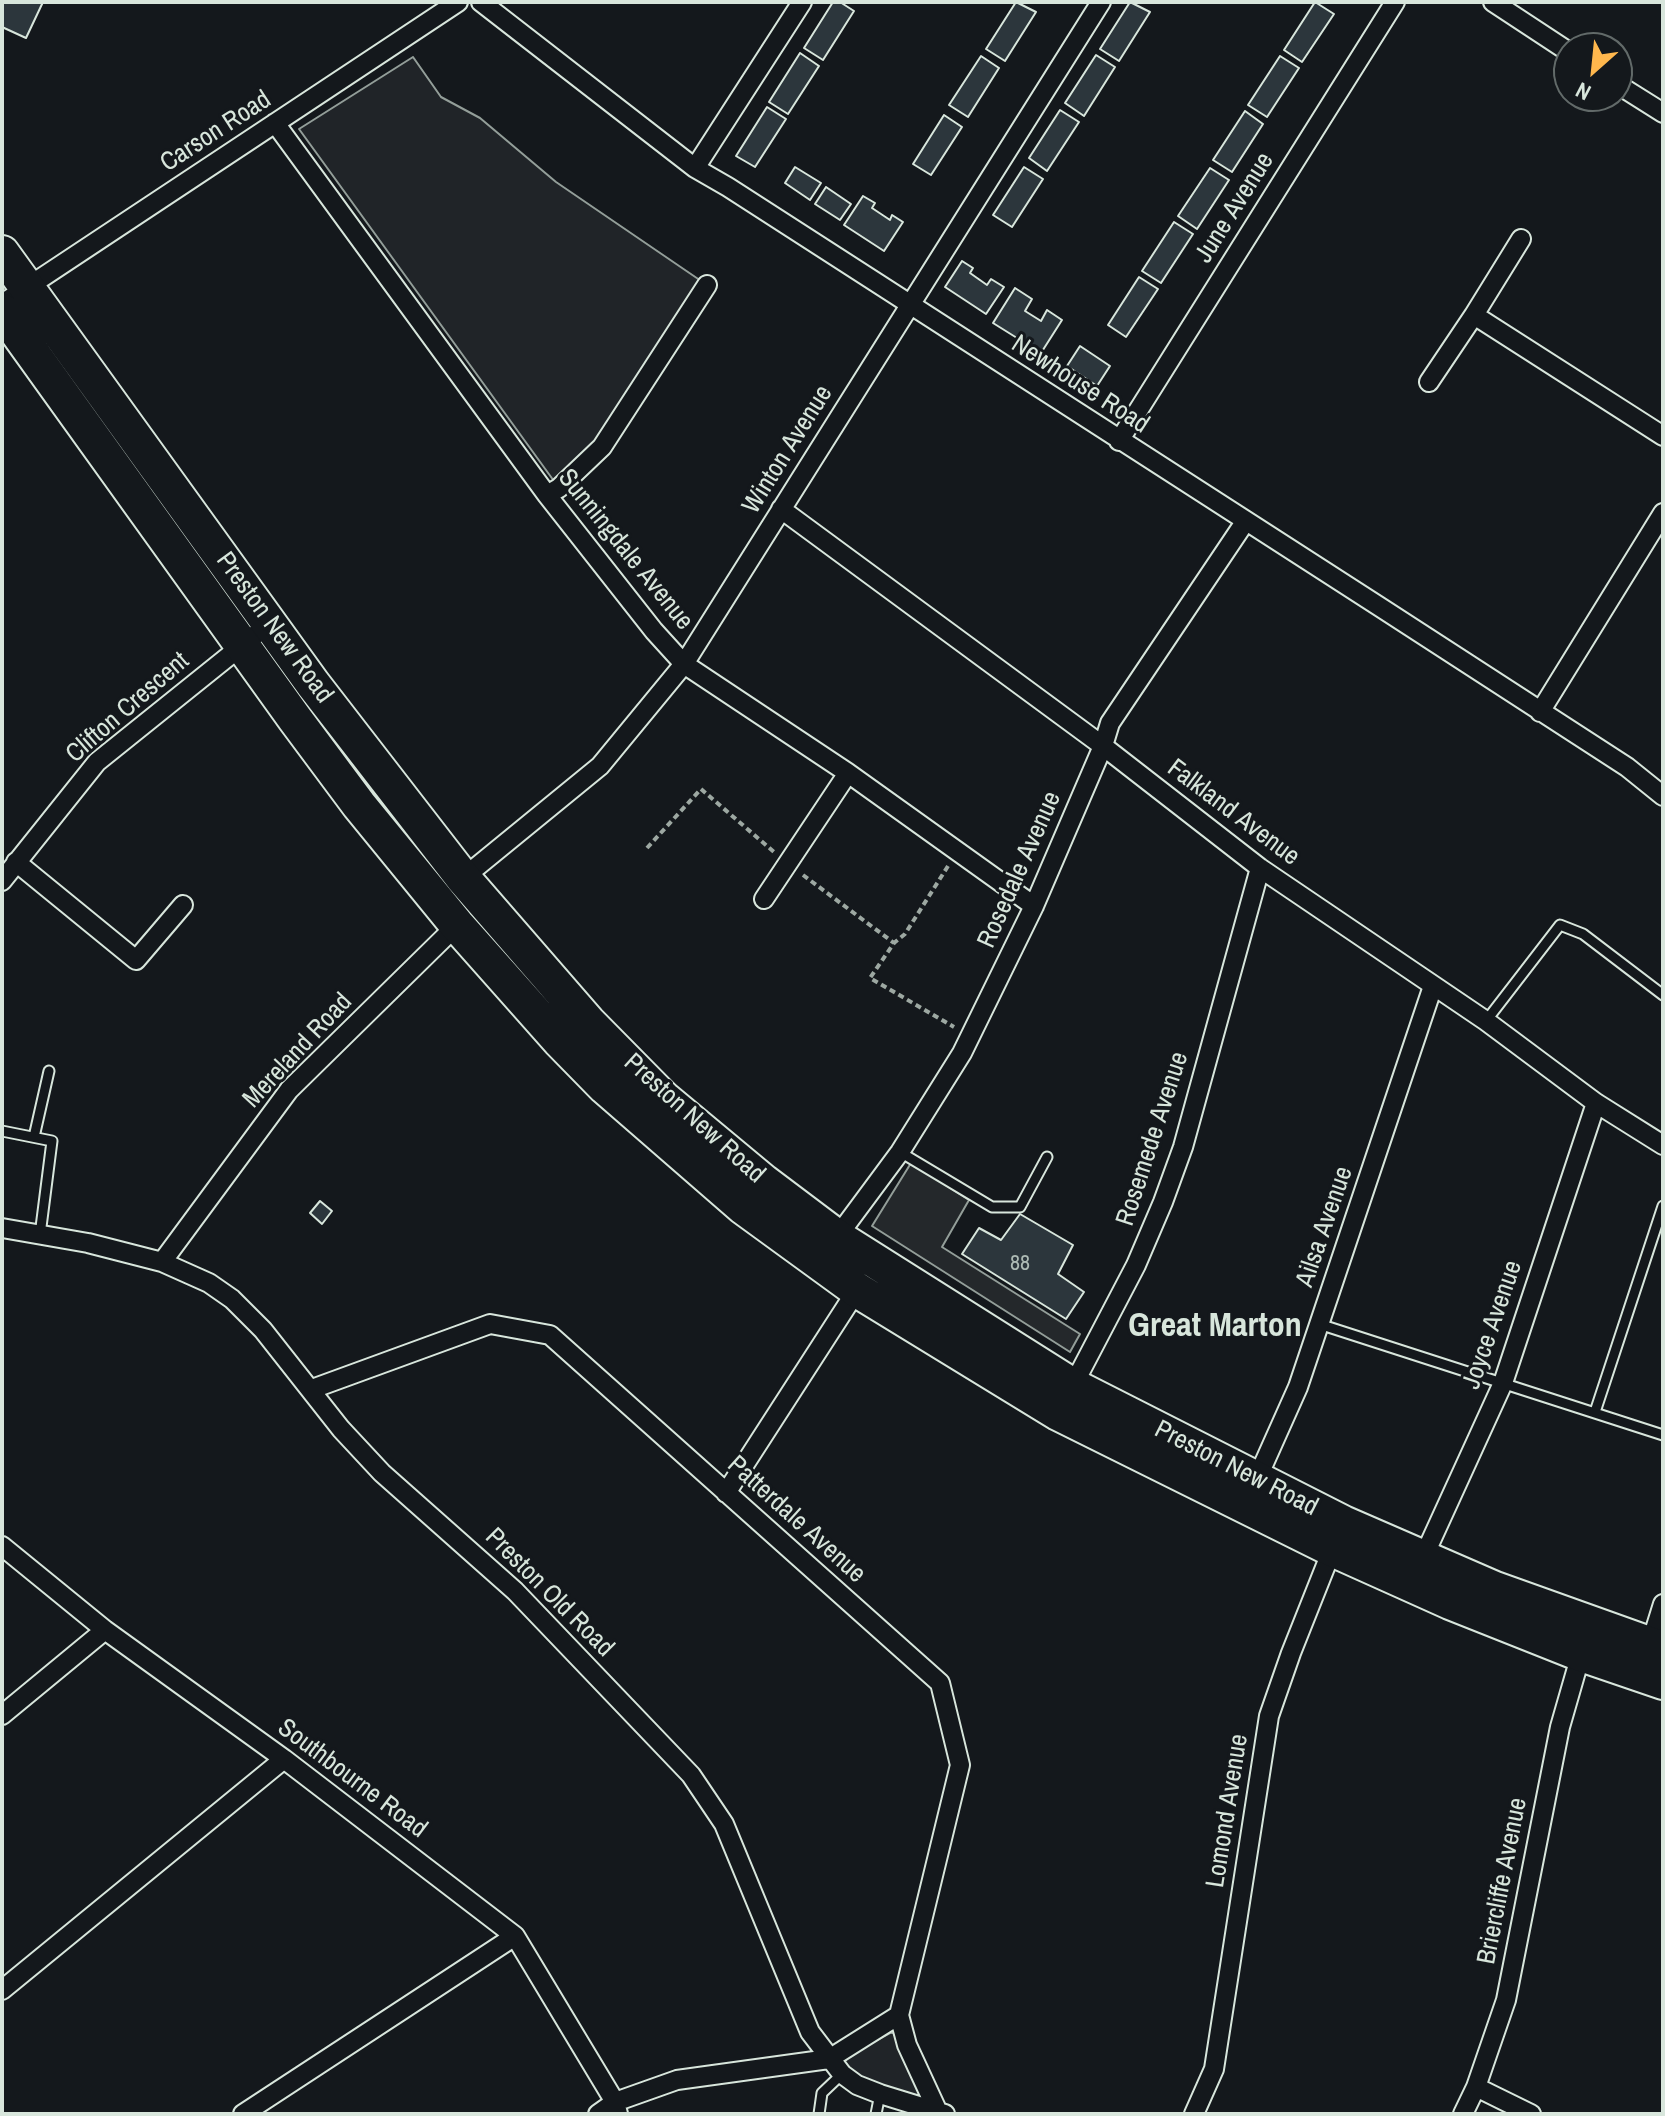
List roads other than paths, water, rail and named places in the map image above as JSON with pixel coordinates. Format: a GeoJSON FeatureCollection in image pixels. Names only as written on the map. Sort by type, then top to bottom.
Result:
{"type":"FeatureCollection","features":[{"type":"Feature","properties":{"kind":"highway","name":"Preston New Road"},"geometry":{"type":"LineString","coordinates":[[2,253],[15,296],[270,623],[313,684],[463,878],[588,1022],[663,1098],[764,1182],[837,1237],[1065,1399],[1256,1481],[1338,1536],[1450,1602],[1581,1654],[1654,1662]]}},
{"type":"Feature","properties":{"kind":"highway","name":"Preston New Road"},"geometry":{"type":"LineString","coordinates":[[2,311],[359,805],[457,925],[605,1087],[743,1207],[857,1290],[1338,1536],[1423,1558],[1654,1662]]}},
{"type":"Feature","properties":{"kind":"street","name":"Carson Road"},"geometry":{"type":"LineString","coordinates":[[15,296],[458,2]]}},
{"type":"Feature","properties":{"kind":"street","name":"Newhouse Road"},"geometry":{"type":"LineString","coordinates":[[481,2],[695,168],[1627,767],[1663,796]]}},
{"type":"Feature","properties":{"kind":"street"},"geometry":{"type":"LineString","coordinates":[[695,168],[802,2]]}},
{"type":"Feature","properties":{"kind":"street","name":"Winton Avenue"},"geometry":{"type":"LineString","coordinates":[[463,878],[600,766],[684,664],[1101,2]]}},
{"type":"Feature","properties":{"kind":"street","name":"June Avenue"},"geometry":{"type":"LineString","coordinates":[[1119,441],[1395,2]]}},
{"type":"Feature","properties":{"kind":"street"},"geometry":{"type":"LineString","coordinates":[[1493,2],[1553,41]]}},
{"type":"Feature","properties":{"kind":"street"},"geometry":{"type":"LineString","coordinates":[[1633,94],[1663,113]]}},
{"type":"Feature","properties":{"kind":"street","name":"Sunningdale Avenue"},"geometry":{"type":"LineString","coordinates":[[275,123],[547,495],[684,664],[848,773],[1034,906]]}},
{"type":"Feature","properties":{"kind":"street"},"geometry":{"type":"LineString","coordinates":[[1429,382],[1521,239]]}},
{"type":"Feature","properties":{"kind":"street"},"geometry":{"type":"LineString","coordinates":[[547,495],[559,488],[602,447],[707,285]]}},
{"type":"Feature","properties":{"kind":"street"},"geometry":{"type":"LineString","coordinates":[[1474,315],[1663,436]]}},
{"type":"Feature","properties":{"kind":"street","name":"Falkland Avenue"},"geometry":{"type":"LineString","coordinates":[[781,509],[1103,746],[1260,868],[1486,1021],[1596,1103],[1663,1145]]}},
{"type":"Feature","properties":{"kind":"street"},"geometry":{"type":"LineString","coordinates":[[1540,712],[1663,513]]}},
{"type":"Feature","properties":{"kind":"street","name":"Rosedale Avenue"},"geometry":{"type":"LineString","coordinates":[[837,1237],[900,1152],[970,1037],[1034,906],[1110,723],[1245,522]]}},
{"type":"Feature","properties":{"kind":"street","name":"Clifton Crescent"},"geometry":{"type":"LineString","coordinates":[[2,881],[97,762],[270,623]]}},
{"type":"Feature","properties":{"kind":"street"},"geometry":{"type":"LineString","coordinates":[[764,899],[848,773]]}},
{"type":"Feature","properties":{"kind":"street"},"geometry":{"type":"LineString","coordinates":[[16,862],[136,960],[183,905]]}},
{"type":"Feature","properties":{"kind":"street","name":"Rosemede Avenue"},"geometry":{"type":"LineString","coordinates":[[1065,1399],[1136,1265],[1173,1174],[1260,868]]}},
{"type":"Feature","properties":{"kind":"street","name":"Mereland Road"},"geometry":{"type":"LineString","coordinates":[[162,1262],[289,1090],[457,925]]}},
{"type":"Feature","properties":{"kind":"street","name":"Ailsa Avenue"},"geometry":{"type":"LineString","coordinates":[[1256,1481],[1298,1387],[1433,986]]}},
{"type":"Feature","properties":{"kind":"street","name":"Joyce Avenue"},"geometry":{"type":"LineString","coordinates":[[1423,1558],[1503,1383],[1596,1103]]}},
{"type":"Feature","properties":{"kind":"street","name":"Preston Old Road"},"geometry":{"type":"LineString","coordinates":[[3,1232],[88,1243],[162,1262],[209,1283],[232,1299],[263,1330],[341,1429],[382,1473],[515,1591],[691,1775],[724,1824],[810,2032],[842,2074],[857,2085],[880,2094],[942,2113]]}},
{"type":"Feature","properties":{"kind":"street"},"geometry":{"type":"LineString","coordinates":[[726,1493],[857,1290]]}},
{"type":"Feature","properties":{"kind":"street","name":"Patterdale Avenue"},"geometry":{"type":"LineString","coordinates":[[312,1389],[490,1324],[550,1335],[940,1683],[960,1765],[899,2015]]}},
{"type":"Feature","properties":{"kind":"street","name":"Lomond Avenue"},"geometry":{"type":"LineString","coordinates":[[1194,2114],[1214,2069],[1269,1716],[1338,1536]]}},
{"type":"Feature","properties":{"kind":"street","name":"Southbourne Road"},"geometry":{"type":"LineString","coordinates":[[2,1546],[105,1630],[284,1759],[515,1936],[616,2108]]}},
{"type":"Feature","properties":{"kind":"street"},"geometry":{"type":"LineString","coordinates":[[1654,1662],[1663,1604]]}},
{"type":"Feature","properties":{"kind":"street"},"geometry":{"type":"LineString","coordinates":[[2,1715],[105,1630]]}},
{"type":"Feature","properties":{"kind":"street","name":"Briercliffe Avenue"},"geometry":{"type":"LineString","coordinates":[[1463,2114],[1476,2087],[1506,2000],[1560,1727],[1581,1654]]}},
{"type":"Feature","properties":{"kind":"street"},"geometry":{"type":"LineString","coordinates":[[2,1990],[284,1759]]}},
{"type":"Feature","properties":{"kind":"street"},"geometry":{"type":"LineString","coordinates":[[243,2114],[515,1936]]}},
{"type":"Feature","properties":{"kind":"street"},"geometry":{"type":"LineString","coordinates":[[598,2114],[677,2080],[829,2059],[899,2015],[907,2045],[942,2113]]}},
{"type":"Feature","properties":{"kind":"street"},"geometry":{"type":"LineString","coordinates":[[1476,2087],[1531,2114]]}},
{"type":"Feature","properties":{"kind":"lane"},"geometry":{"type":"LineString","coordinates":[[1486,1021],[1560,925],[1583,934],[1663,995]]}},
{"type":"Feature","properties":{"kind":"lane"},"geometry":{"type":"LineString","coordinates":[[34,1137],[49,1071]]}},
{"type":"Feature","properties":{"kind":"lane"},"geometry":{"type":"LineString","coordinates":[[2,1131],[52,1141],[40,1235]]}},
{"type":"Feature","properties":{"kind":"lane"},"geometry":{"type":"LineString","coordinates":[[900,1152],[992,1207],[1020,1207],[1047,1157]]}},
{"type":"Feature","properties":{"kind":"lane"},"geometry":{"type":"LineString","coordinates":[[1595,1412],[1663,1206]]}},
{"type":"Feature","properties":{"kind":"lane"},"geometry":{"type":"LineString","coordinates":[[1319,1324],[1663,1435]]}},
{"type":"Feature","properties":{"kind":"lane"},"geometry":{"type":"LineString","coordinates":[[819,2114],[822,2093],[842,2074]]}},
{"type":"Feature","properties":{"kind":"lane"},"geometry":{"type":"LineString","coordinates":[[876,2114],[880,2094]]}},
{"type":"Feature","properties":{"kind":"district","name":"Great Marton"},"geometry":{"type":"Point","coordinates":[1215,1327]}}]}
